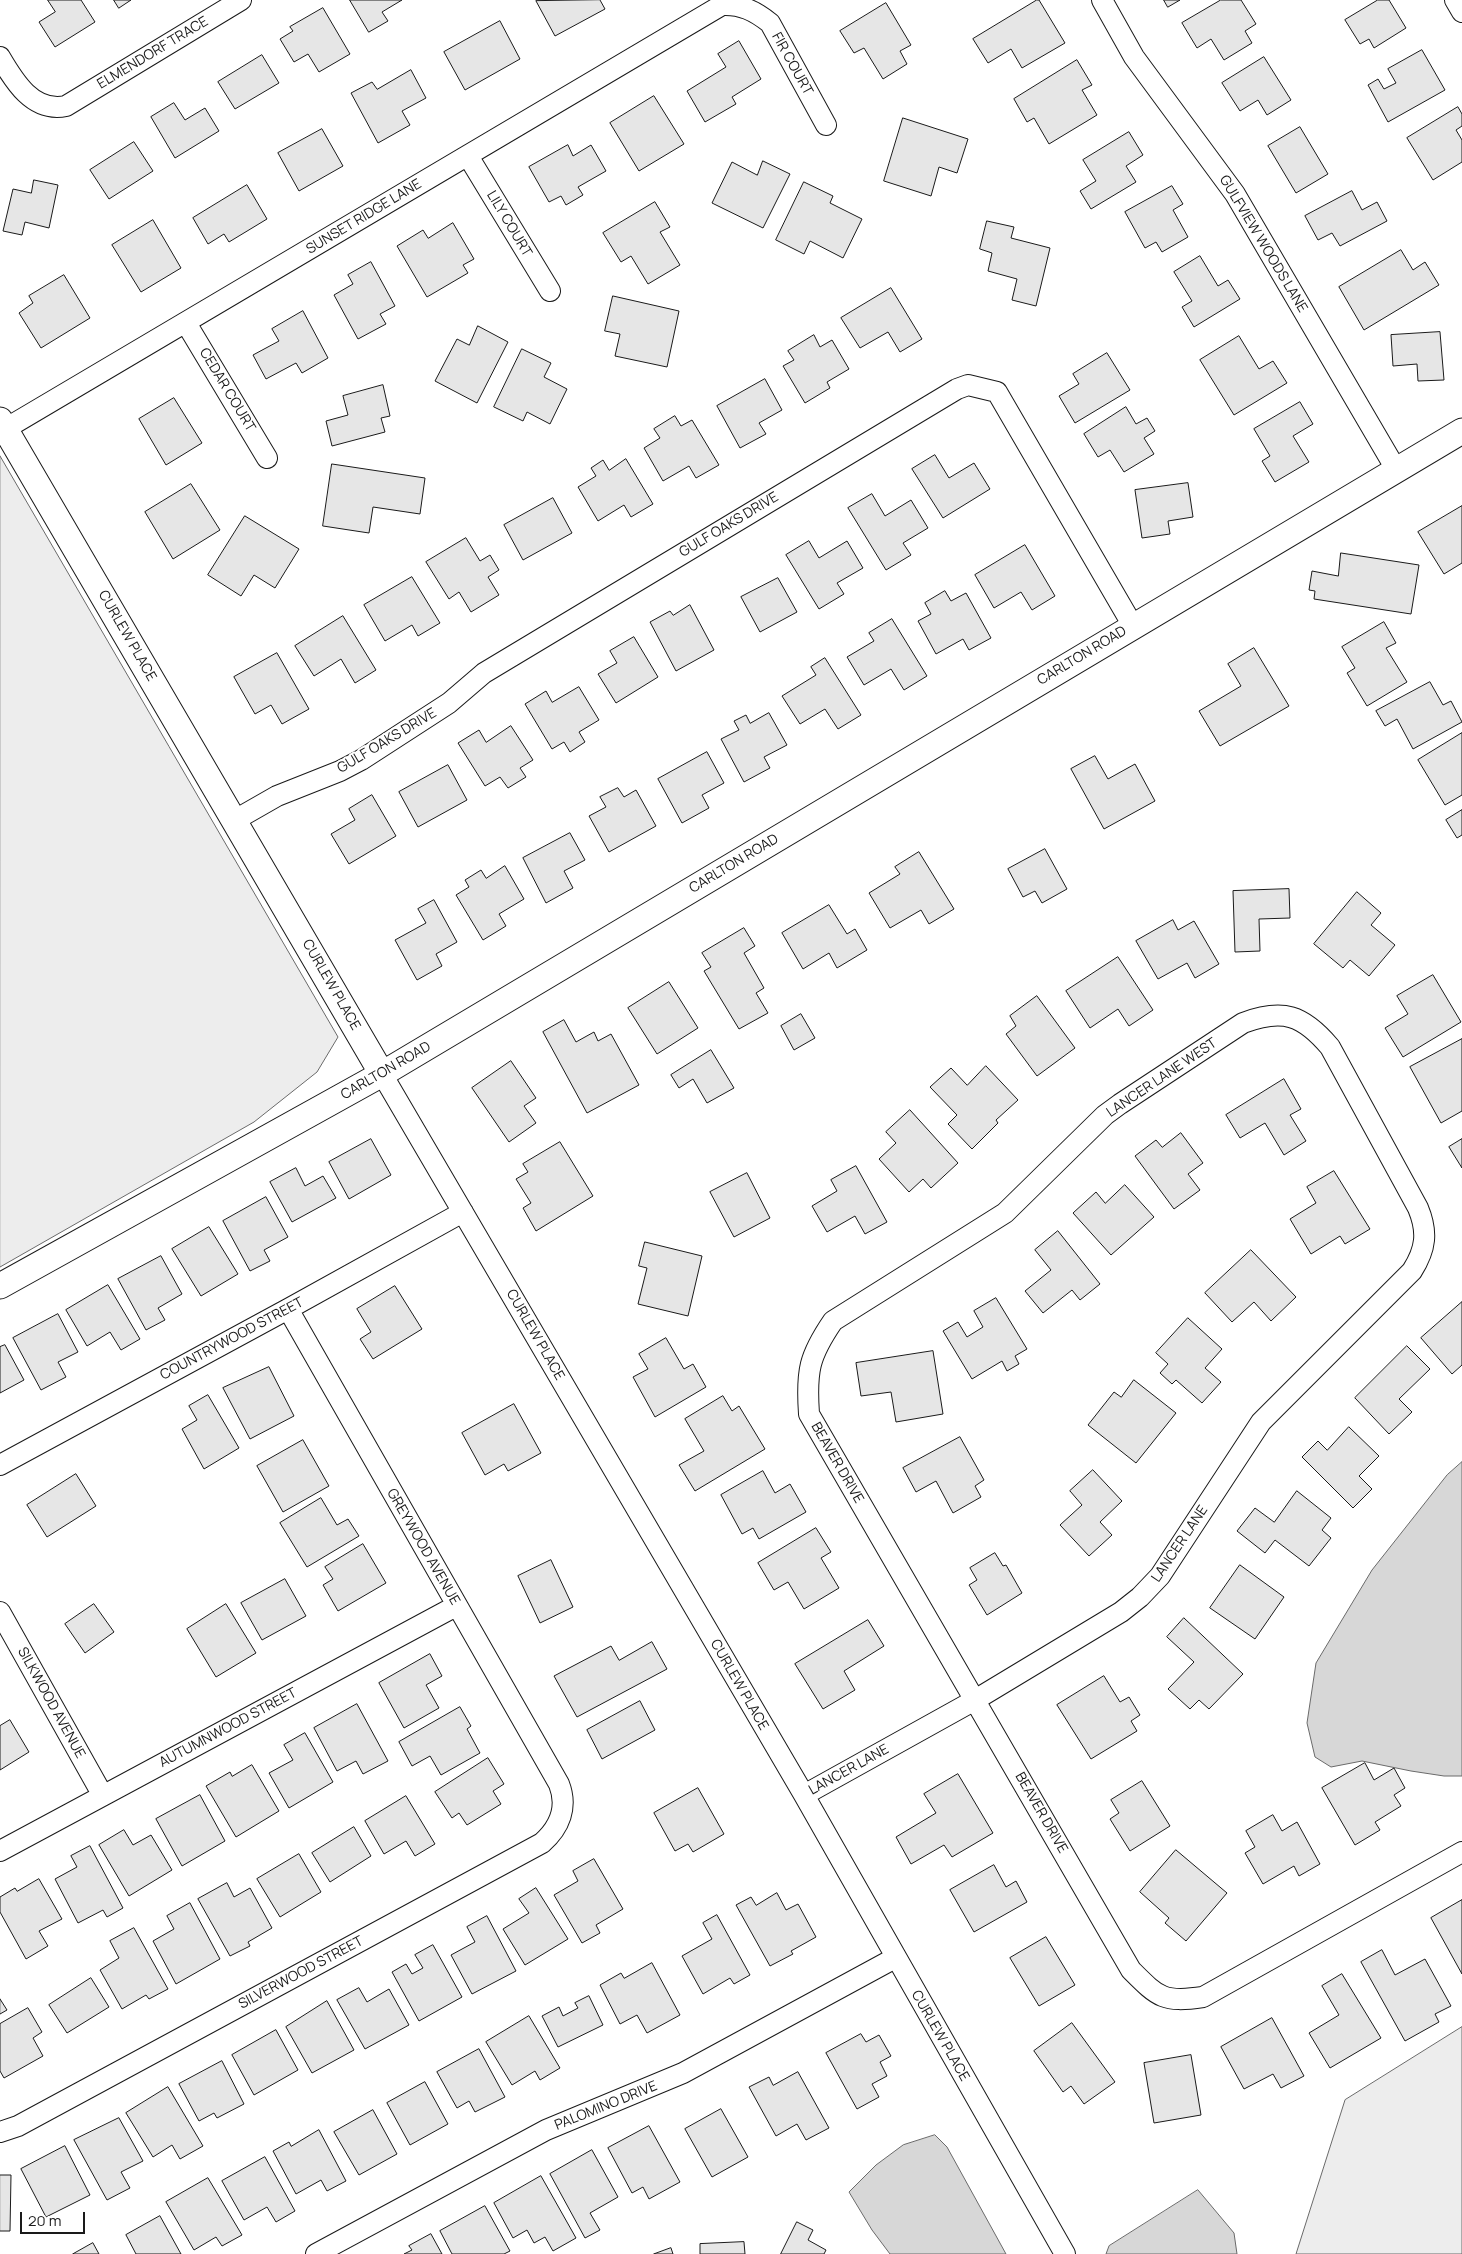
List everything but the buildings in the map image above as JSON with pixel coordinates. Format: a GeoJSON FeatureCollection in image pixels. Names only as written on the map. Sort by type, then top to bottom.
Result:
{"type":"FeatureCollection","features":[{"type":"Feature","properties":{"kind":"street","name":"ELMENDORF TRACE"},"geometry":{"type":"LineString","coordinates":[[0,57],[16,84],[28,96],[56,108],[66,106],[241,0]]}},
{"type":"Feature","properties":{"kind":"street","name":"GULFVIEW WOODS LANE"},"geometry":{"type":"LineString","coordinates":[[1102,0],[1134,58],[1235,194],[1397,470]]}},
{"type":"Feature","properties":{"kind":"street"},"geometry":{"type":"LineString","coordinates":[[1455,0],[1462,12]]}},
{"type":"Feature","properties":{"kind":"street","name":"FIR COURT"},"geometry":{"type":"LineString","coordinates":[[722,5],[735,5],[756,12],[770,23],[826,125]]}},
{"type":"Feature","properties":{"kind":"street","name":"SUNSET RIDGE LANE"},"geometry":{"type":"LineString","coordinates":[[3,424],[186,323],[722,5]]}},
{"type":"Feature","properties":{"kind":"street","name":"LILY COURT"},"geometry":{"type":"LineString","coordinates":[[468,156],[550,291]]}},
{"type":"Feature","properties":{"kind":"street","name":"CEDAR COURT"},"geometry":{"type":"LineString","coordinates":[[186,323],[267,458]]}},
{"type":"Feature","properties":{"kind":"street","name":"GULF OAKS DRIVE"},"geometry":{"type":"LineString","coordinates":[[235,820],[278,796],[340,771],[360,760],[449,703],[484,673],[948,394],[968,385],[996,392],[1132,626]]}},
{"type":"Feature","properties":{"kind":"street","name":"CURLEW PLACE"},"geometry":{"type":"LineString","coordinates":[[3,424],[804,1795],[1065,2254]]}},
{"type":"Feature","properties":{"kind":"street","name":"CARLTON ROAD"},"geometry":{"type":"LineString","coordinates":[[0,1286],[382,1074],[1462,431]]}},
{"type":"Feature","properties":{"kind":"street","name":"LANCER LANE WEST"},"geometry":{"type":"LineString","coordinates":[[833,1321],[1005,1213],[1105,1115],[1243,1023],[1260,1016],[1278,1015],[1298,1019],[1314,1028],[1330,1047],[1418,1208]]}},
{"type":"Feature","properties":{"kind":"street","name":"LANCER LANE"},"geometry":{"type":"LineString","coordinates":[[804,1795],[975,1700],[1121,1612],[1140,1597],[1160,1576],[1261,1422],[1412,1271],[1422,1255],[1426,1239],[1424,1222],[1418,1208]]}},
{"type":"Feature","properties":{"kind":"street","name":"COUNTRYWOOD STREET"},"geometry":{"type":"LineString","coordinates":[[0,1465],[463,1212]]}},
{"type":"Feature","properties":{"kind":"street","name":"GREYWOOD AVENUE"},"geometry":{"type":"LineString","coordinates":[[288,1309],[558,1784]]}},
{"type":"Feature","properties":{"kind":"street","name":"BEAVER DRIVE"},"geometry":{"type":"LineString","coordinates":[[833,1321],[820,1339],[811,1362],[806,1382],[809,1414],[1131,1970],[1154,1994],[1180,2001],[1202,1997],[1462,1852]]}},
{"type":"Feature","properties":{"kind":"street","name":"AUTUMNWOOD STREET"},"geometry":{"type":"LineString","coordinates":[[0,1851],[102,1794],[456,1606]]}},
{"type":"Feature","properties":{"kind":"street","name":"SILKWOOD AVENUE"},"geometry":{"type":"LineString","coordinates":[[0,1612],[102,1794]]}},
{"type":"Feature","properties":{"kind":"street","name":"SILVERWOOD STREET"},"geometry":{"type":"LineString","coordinates":[[0,2132],[18,2126],[542,1843],[557,1826],[563,1810],[563,1800],[558,1784]]}},
{"type":"Feature","properties":{"kind":"street","name":"PALOMINO DRIVE"},"geometry":{"type":"LineString","coordinates":[[316,2254],[546,2130],[683,2073],[895,1958]]}},
{"type":"Feature","properties":{"kind":"shaded area"},"geometry":{"type":"Polygon","coordinates":[[[0,456],[338,1037],[317,1072],[254,1122],[0,1267],[0,456]]]}},
{"type":"Feature","properties":{"kind":"shaded area"},"geometry":{"type":"Polygon","coordinates":[[[1462,1462],[1462,1776],[1444,1776],[1362,1761],[1331,1767],[1315,1757],[1307,1723],[1316,1663],[1372,1570],[1447,1475],[1462,1462]]]}},
{"type":"Feature","properties":{"kind":"shaded area"},"geometry":{"type":"Polygon","coordinates":[[[1462,2027],[1462,2254],[1296,2254],[1345,2100],[1462,2027]]]}},
{"type":"Feature","properties":{"kind":"shaded area"},"geometry":{"type":"Polygon","coordinates":[[[935,2135],[947,2147],[1006,2254],[890,2254],[872,2230],[849,2192],[876,2165],[903,2145],[935,2135]]]}},
{"type":"Feature","properties":{"kind":"shaded area"},"geometry":{"type":"Polygon","coordinates":[[[1198,2190],[1234,2233],[1237,2254],[1106,2254],[1109,2246],[1198,2190]]]}}]}
